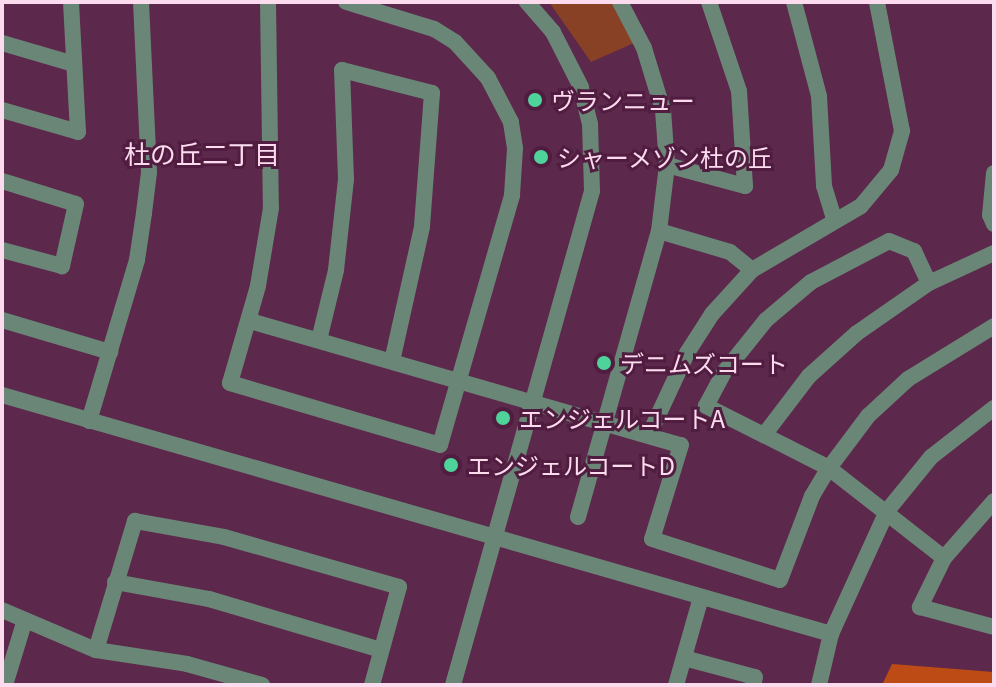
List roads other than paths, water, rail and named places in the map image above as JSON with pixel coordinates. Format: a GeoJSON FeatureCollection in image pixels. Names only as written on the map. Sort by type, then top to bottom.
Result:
{"type":"FeatureCollection","features":[{"type":"Feature","properties":{"kind":"street"},"geometry":{"type":"LineString","coordinates":[[2,110],[78,132],[71,2]]}},
{"type":"Feature","properties":{"kind":"street"},"geometry":{"type":"LineString","coordinates":[[89,421],[137,260],[149,172],[141,2]]}},
{"type":"Feature","properties":{"kind":"street"},"geometry":{"type":"LineString","coordinates":[[268,2],[272,193],[250,321],[230,383],[440,445],[512,195],[515,148],[511,122],[488,78],[455,42],[434,29],[346,2]]}},
{"type":"Feature","properties":{"kind":"street"},"geometry":{"type":"LineString","coordinates":[[453,685],[586,224],[594,156],[590,124],[570,62],[527,2]]}},
{"type":"Feature","properties":{"kind":"street"},"geometry":{"type":"LineString","coordinates":[[578,517],[659,231],[667,165],[663,110],[644,48],[620,2]]}},
{"type":"Feature","properties":{"kind":"street"},"geometry":{"type":"LineString","coordinates":[[667,165],[745,186],[739,91],[709,2]]}},
{"type":"Feature","properties":{"kind":"street"},"geometry":{"type":"LineString","coordinates":[[794,2],[819,96],[824,186],[834,219]]}},
{"type":"Feature","properties":{"kind":"street"},"geometry":{"type":"LineString","coordinates":[[649,435],[687,353],[712,314],[752,270],[878,191],[901,145],[896,83],[877,2]]}},
{"type":"Feature","properties":{"kind":"street"},"geometry":{"type":"LineString","coordinates":[[2,43],[74,64]]}},
{"type":"Feature","properties":{"kind":"street"},"geometry":{"type":"LineString","coordinates":[[319,340],[336,270],[345,191],[342,70],[432,93],[422,227],[392,361]]}},
{"type":"Feature","properties":{"kind":"street"},"geometry":{"type":"LineString","coordinates":[[994,176],[990,215],[994,224]]}},
{"type":"Feature","properties":{"kind":"street"},"geometry":{"type":"LineString","coordinates":[[2,181],[76,204],[62,266],[2,250]]}},
{"type":"Feature","properties":{"kind":"street"},"geometry":{"type":"LineString","coordinates":[[659,231],[730,252],[752,270]]}},
{"type":"Feature","properties":{"kind":"street"},"geometry":{"type":"LineString","coordinates":[[929,283],[914,251],[889,241],[811,282],[766,320],[725,371],[706,406],[829,468],[944,558]]}},
{"type":"Feature","properties":{"kind":"street"},"geometry":{"type":"LineString","coordinates":[[764,435],[809,376],[857,333],[929,283],[994,253]]}},
{"type":"Feature","properties":{"kind":"street"},"geometry":{"type":"LineString","coordinates":[[2,320],[110,352]]}},
{"type":"Feature","properties":{"kind":"street"},"geometry":{"type":"LineString","coordinates":[[250,321],[681,445],[652,539],[780,580],[812,496],[868,416],[908,379],[994,326]]}},
{"type":"Feature","properties":{"kind":"street"},"geometry":{"type":"LineString","coordinates":[[2,395],[831,634]]}},
{"type":"Feature","properties":{"kind":"street"},"geometry":{"type":"LineString","coordinates":[[819,685],[831,634],[887,511],[931,457],[994,408]]}},
{"type":"Feature","properties":{"kind":"street"},"geometry":{"type":"LineString","coordinates":[[993,504],[944,558],[920,607],[994,627]]}},
{"type":"Feature","properties":{"kind":"street"},"geometry":{"type":"LineString","coordinates":[[96,650],[135,521],[224,537],[399,587],[372,685]]}},
{"type":"Feature","properties":{"kind":"street"},"geometry":{"type":"LineString","coordinates":[[115,582],[209,599],[381,650]]}},
{"type":"Feature","properties":{"kind":"street"},"geometry":{"type":"LineString","coordinates":[[676,685],[701,597]]}},
{"type":"Feature","properties":{"kind":"street"},"geometry":{"type":"LineString","coordinates":[[2,610],[24,623],[96,650],[187,664],[262,685]]}},
{"type":"Feature","properties":{"kind":"street"},"geometry":{"type":"LineString","coordinates":[[5,685],[24,623]]}},
{"type":"Feature","properties":{"kind":"street"},"geometry":{"type":"LineString","coordinates":[[684,658],[755,677],[753,685]]}},
{"type":"Feature","properties":{"kind":"place","name":"ヴランニュー"},"geometry":{"type":"Point","coordinates":[535,100]}},
{"type":"Feature","properties":{"kind":"place","name":"シャーメゾン杜の丘"},"geometry":{"type":"Point","coordinates":[541,157]}},
{"type":"Feature","properties":{"kind":"place","name":"デニムズコート"},"geometry":{"type":"Point","coordinates":[604,363]}},
{"type":"Feature","properties":{"kind":"place","name":"エンジェルコートA"},"geometry":{"type":"Point","coordinates":[503,418]}},
{"type":"Feature","properties":{"kind":"place","name":"エンジェルコートD"},"geometry":{"type":"Point","coordinates":[451,465]}},
{"type":"Feature","properties":{"kind":"district","name":"杜の丘二丁目"},"geometry":{"type":"Point","coordinates":[202,153]}}]}
